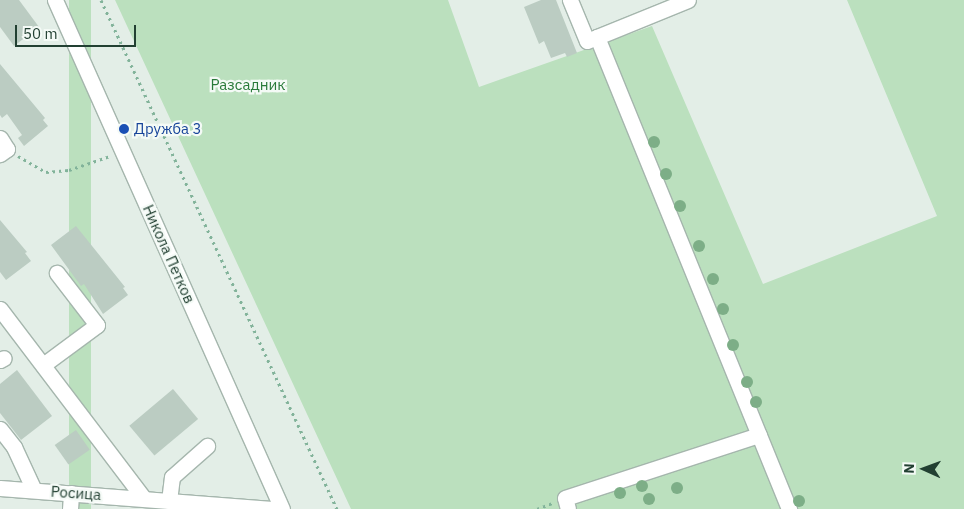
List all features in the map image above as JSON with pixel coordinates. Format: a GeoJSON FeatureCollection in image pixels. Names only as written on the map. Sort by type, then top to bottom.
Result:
{"type":"FeatureCollection","features":[{"type":"Feature","properties":{"kind":"street","name":"Никола Петков"},"geometry":{"type":"LineString","coordinates":[[55,0],[282,509]]}},
{"type":"Feature","properties":{"kind":"street"},"geometry":{"type":"LineString","coordinates":[[570,0],[587,41],[688,0]]}},
{"type":"Feature","properties":{"kind":"street"},"geometry":{"type":"LineString","coordinates":[[597,37],[789,509]]}},
{"type":"Feature","properties":{"kind":"street"},"geometry":{"type":"LineString","coordinates":[[43,365],[97,325],[57,273]]}},
{"type":"Feature","properties":{"kind":"street"},"geometry":{"type":"LineString","coordinates":[[0,309],[144,499]]}},
{"type":"Feature","properties":{"kind":"street"},"geometry":{"type":"LineString","coordinates":[[0,429],[14,447],[34,490]]}},
{"type":"Feature","properties":{"kind":"street"},"geometry":{"type":"LineString","coordinates":[[568,509],[565,498],[759,435]]}},
{"type":"Feature","properties":{"kind":"street"},"geometry":{"type":"LineString","coordinates":[[170,501],[172,477],[207,446]]}},
{"type":"Feature","properties":{"kind":"street","name":"Росица"},"geometry":{"type":"LineString","coordinates":[[0,488],[272,509]]}},
{"type":"Feature","properties":{"kind":"street"},"geometry":{"type":"LineString","coordinates":[[70,509],[71,493]]}},
{"type":"Feature","properties":{"kind":"path"},"geometry":{"type":"LineString","coordinates":[[101,0],[336,509]]}},
{"type":"Feature","properties":{"kind":"path"},"geometry":{"type":"LineString","coordinates":[[2,147],[46,172],[69,170],[123,151]]}},
{"type":"Feature","properties":{"kind":"green space"},"geometry":{"type":"Polygon","coordinates":[[[69,0],[91,0],[91,509],[69,509],[69,0]]]}},
{"type":"Feature","properties":{"kind":"green space","name":"Разсадник"},"geometry":{"type":"Polygon","coordinates":[[[115,0],[448,0],[479,87],[652,26],[763,284],[937,216],[847,0],[964,0],[964,509],[351,509],[115,0]]]}},
{"type":"Feature","properties":{"kind":"building"},"geometry":{"type":"Polygon","coordinates":[[[0,0],[19,0],[39,27],[14,46],[0,27],[0,0]]]}},
{"type":"Feature","properties":{"kind":"building"},"geometry":{"type":"Polygon","coordinates":[[[541,0],[556,0],[577,53],[567,57],[565,53],[551,58],[544,41],[539,44],[524,7],[541,0]]]}},
{"type":"Feature","properties":{"kind":"building"},"geometry":{"type":"Polygon","coordinates":[[[0,64],[45,118],[43,120],[48,126],[24,146],[18,138],[22,135],[7,114],[2,118],[0,115],[0,64]]]}},
{"type":"Feature","properties":{"kind":"building"},"geometry":{"type":"Polygon","coordinates":[[[0,220],[27,252],[25,253],[31,261],[6,280],[0,272],[0,220]]]}},
{"type":"Feature","properties":{"kind":"building"},"geometry":{"type":"Polygon","coordinates":[[[76,226],[125,287],[123,288],[128,295],[103,314],[84,284],[81,286],[51,245],[76,226]]]}},
{"type":"Feature","properties":{"kind":"building"},"geometry":{"type":"Polygon","coordinates":[[[17,370],[52,416],[21,440],[0,413],[0,384],[17,370]]]}},
{"type":"Feature","properties":{"kind":"building"},"geometry":{"type":"Polygon","coordinates":[[[173,389],[198,419],[154,456],[129,426],[173,389]]]}},
{"type":"Feature","properties":{"kind":"building"},"geometry":{"type":"Polygon","coordinates":[[[76,430],[90,450],[68,465],[55,445],[76,430]]]}},
{"type":"Feature","properties":{"kind":"place","name":"Дружба 3"},"geometry":{"type":"Point","coordinates":[124,129]}}]}
